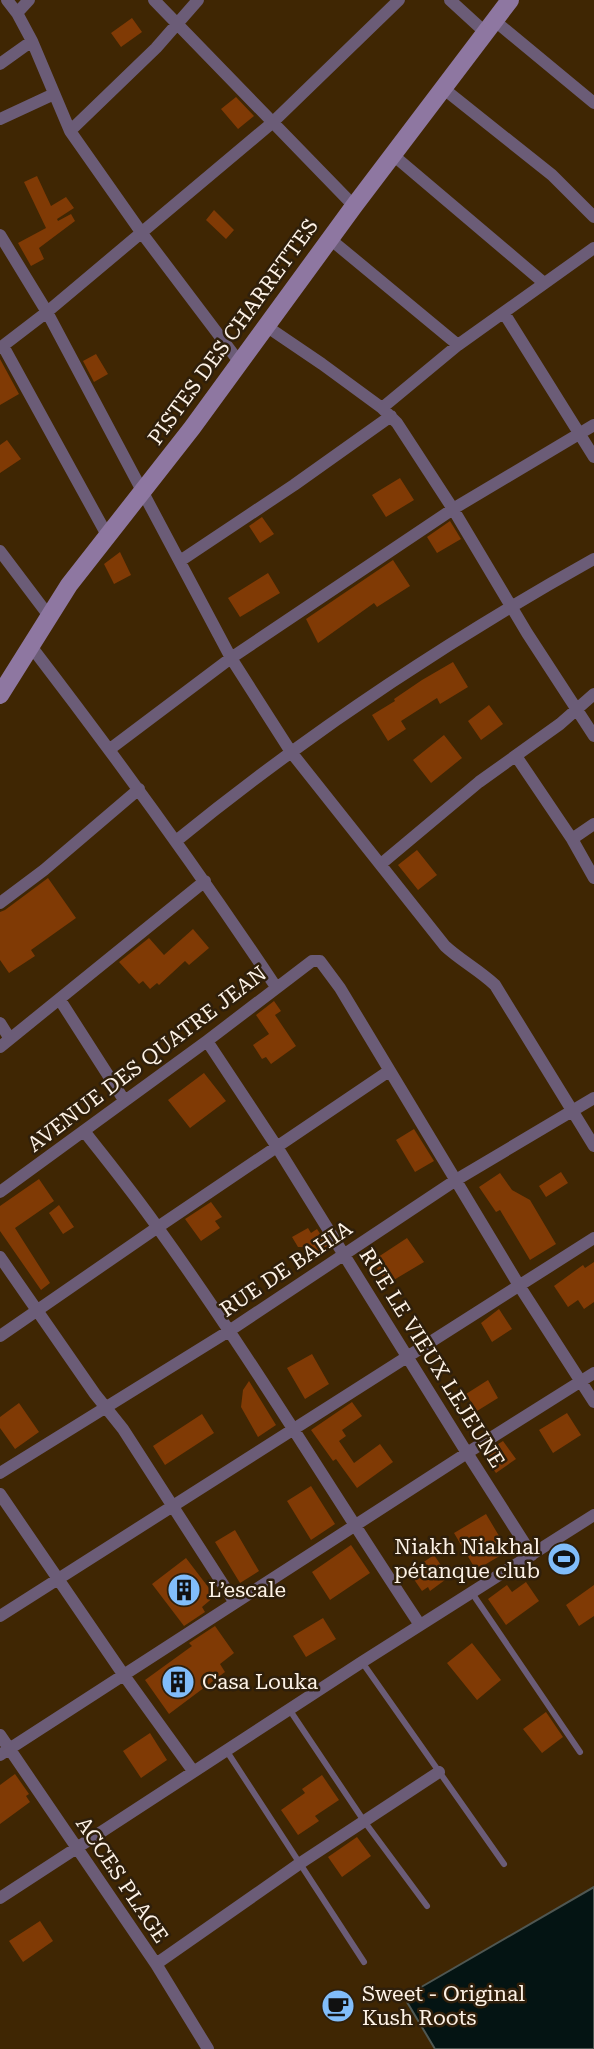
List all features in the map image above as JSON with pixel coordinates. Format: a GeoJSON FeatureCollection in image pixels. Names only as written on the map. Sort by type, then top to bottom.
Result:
{"type":"FeatureCollection","features":[{"type":"Feature","properties":{"kind":"main road","name":"PISTES DES CHARRETTES"},"geometry":{"type":"LineString","coordinates":[[0,695],[69,585],[192,428],[354,206],[510,0]]}},
{"type":"Feature","properties":{"kind":"street"},"geometry":{"type":"LineString","coordinates":[[7,0],[32,41],[70,131],[141,232],[240,363]]}},
{"type":"Feature","properties":{"kind":"street"},"geometry":{"type":"LineString","coordinates":[[17,13],[29,0]]}},
{"type":"Feature","properties":{"kind":"street"},"geometry":{"type":"LineString","coordinates":[[154,0],[354,206]]}},
{"type":"Feature","properties":{"kind":"street"},"geometry":{"type":"LineString","coordinates":[[70,131],[129,76],[198,0]]}},
{"type":"Feature","properties":{"kind":"street"},"geometry":{"type":"LineString","coordinates":[[107,535],[1,347],[47,312],[272,123],[399,0]]}},
{"type":"Feature","properties":{"kind":"street"},"geometry":{"type":"LineString","coordinates":[[450,0],[594,103]]}},
{"type":"Feature","properties":{"kind":"street"},"geometry":{"type":"LineString","coordinates":[[0,64],[32,41]]}},
{"type":"Feature","properties":{"kind":"street"},"geometry":{"type":"LineString","coordinates":[[443,89],[552,175],[594,217]]}},
{"type":"Feature","properties":{"kind":"street"},"geometry":{"type":"LineString","coordinates":[[0,119],[54,93]]}},
{"type":"Feature","properties":{"kind":"street"},"geometry":{"type":"LineString","coordinates":[[393,155],[544,283]]}},
{"type":"Feature","properties":{"kind":"street"},"geometry":{"type":"LineString","coordinates":[[0,235],[47,312],[231,658],[291,752],[445,946],[495,985],[594,1146]]}},
{"type":"Feature","properties":{"kind":"street"},"geometry":{"type":"LineString","coordinates":[[330,239],[458,345]]}},
{"type":"Feature","properties":{"kind":"street"},"geometry":{"type":"LineString","coordinates":[[180,561],[294,485],[386,412],[458,345],[594,248]]}},
{"type":"Feature","properties":{"kind":"street"},"geometry":{"type":"LineString","coordinates":[[504,313],[594,457]]}},
{"type":"Feature","properties":{"kind":"street"},"geometry":{"type":"LineString","coordinates":[[266,326],[386,412],[453,509],[527,633],[594,736]]}},
{"type":"Feature","properties":{"kind":"street"},"geometry":{"type":"LineString","coordinates":[[110,749],[231,658],[453,509],[594,425]]}},
{"type":"Feature","properties":{"kind":"street"},"geometry":{"type":"LineString","coordinates":[[0,551],[49,616]]}},
{"type":"Feature","properties":{"kind":"street"},"geometry":{"type":"LineString","coordinates":[[176,841],[230,797],[386,685],[511,605],[594,559]]}},
{"type":"Feature","properties":{"kind":"street"},"geometry":{"type":"LineString","coordinates":[[30,645],[139,789],[276,987]]}},
{"type":"Feature","properties":{"kind":"street"},"geometry":{"type":"LineString","coordinates":[[381,864],[479,782],[577,711],[594,694]]}},
{"type":"Feature","properties":{"kind":"street"},"geometry":{"type":"LineString","coordinates":[[516,756],[572,839],[594,878]]}},
{"type":"Feature","properties":{"kind":"street"},"geometry":{"type":"LineString","coordinates":[[0,903],[44,870],[139,789]]}},
{"type":"Feature","properties":{"kind":"street"},"geometry":{"type":"LineString","coordinates":[[572,839],[594,824]]}},
{"type":"Feature","properties":{"kind":"street"},"geometry":{"type":"LineString","coordinates":[[0,1023],[5,1043],[205,881]]}},
{"type":"Feature","properties":{"kind":"street","name":"AVENUE DES QUATRE JEAN"},"geometry":{"type":"LineString","coordinates":[[0,1192],[312,961],[323,963],[389,1072]]}},
{"type":"Feature","properties":{"kind":"street"},"geometry":{"type":"LineString","coordinates":[[60,1000],[124,1100]]}},
{"type":"Feature","properties":{"kind":"street","name":"RUE LE VIEUX LEJEUNE"},"geometry":{"type":"LineString","coordinates":[[207,1041],[277,1147],[532,1555]]}},
{"type":"Feature","properties":{"kind":"street"},"geometry":{"type":"LineString","coordinates":[[0,1336],[389,1072],[520,1287],[594,1402]]}},
{"type":"Feature","properties":{"kind":"street","name":"RUE DE BAHIA"},"geometry":{"type":"LineString","coordinates":[[0,1473],[229,1331],[456,1180],[594,1098]]}},
{"type":"Feature","properties":{"kind":"street"},"geometry":{"type":"LineString","coordinates":[[84,1131],[158,1227],[229,1331],[420,1625]]}},
{"type":"Feature","properties":{"kind":"street"},"geometry":{"type":"LineString","coordinates":[[0,1616],[594,1238]]}},
{"type":"Feature","properties":{"kind":"street"},"geometry":{"type":"LineString","coordinates":[[0,1257],[122,1429],[235,1603]]}},
{"type":"Feature","properties":{"kind":"street"},"geometry":{"type":"LineString","coordinates":[[5,1752],[594,1373]]}},
{"type":"Feature","properties":{"kind":"street"},"geometry":{"type":"LineString","coordinates":[[0,1494],[193,1771]]}},
{"type":"Feature","properties":{"kind":"street"},"geometry":{"type":"LineString","coordinates":[[0,1898],[289,1709],[594,1515]]}},
{"type":"Feature","properties":{"kind":"street","name":"ACCES PLAGE"},"geometry":{"type":"LineString","coordinates":[[0,1735],[5,1752],[78,1849],[156,1964],[208,2049]]}},
{"type":"Feature","properties":{"kind":"street"},"geometry":{"type":"LineString","coordinates":[[156,1964],[299,1864],[439,1772]]}},
{"type":"Feature","properties":{"kind":"lane"},"geometry":{"type":"LineString","coordinates":[[472,1593],[580,1752]]}},
{"type":"Feature","properties":{"kind":"lane"},"geometry":{"type":"LineString","coordinates":[[362,1662],[504,1864]]}},
{"type":"Feature","properties":{"kind":"lane"},"geometry":{"type":"LineString","coordinates":[[289,1709],[427,1906]]}},
{"type":"Feature","properties":{"kind":"lane"},"geometry":{"type":"LineString","coordinates":[[226,1750],[365,1962]]}},
{"type":"Feature","properties":{"kind":"shaded area"},"geometry":{"type":"Polygon","coordinates":[[[594,1887],[594,2049],[435,2049],[404,1997],[594,1887]]]}},
{"type":"Feature","properties":{"kind":"building"},"geometry":{"type":"Polygon","coordinates":[[[132,18],[142,32],[121,47],[111,33],[132,18]]]}},
{"type":"Feature","properties":{"kind":"building"},"geometry":{"type":"Polygon","coordinates":[[[236,97],[254,116],[238,129],[221,109],[236,97]]]}},
{"type":"Feature","properties":{"kind":"building"},"geometry":{"type":"Polygon","coordinates":[[[37,176],[51,206],[66,197],[74,208],[57,219],[58,221],[71,214],[75,221],[39,248],[44,259],[31,266],[18,243],[46,228],[24,182],[37,176]]]}},
{"type":"Feature","properties":{"kind":"building"},"geometry":{"type":"Polygon","coordinates":[[[214,210],[234,230],[226,239],[206,220],[214,210]]]}},
{"type":"Feature","properties":{"kind":"building"},"geometry":{"type":"Polygon","coordinates":[[[96,354],[108,374],[94,382],[83,361],[96,354]]]}},
{"type":"Feature","properties":{"kind":"building"},"geometry":{"type":"Polygon","coordinates":[[[0,359],[19,394],[0,405],[0,359]]]}},
{"type":"Feature","properties":{"kind":"building"},"geometry":{"type":"Polygon","coordinates":[[[7,440],[21,459],[0,473],[0,445],[7,440]]]}},
{"type":"Feature","properties":{"kind":"building"},"geometry":{"type":"Polygon","coordinates":[[[400,478],[414,500],[386,517],[372,495],[400,478]]]}},
{"type":"Feature","properties":{"kind":"building"},"geometry":{"type":"Polygon","coordinates":[[[262,517],[274,534],[260,543],[249,526],[262,517]]]}},
{"type":"Feature","properties":{"kind":"building"},"geometry":{"type":"Polygon","coordinates":[[[450,521],[461,539],[437,553],[427,537],[450,521]]]}},
{"type":"Feature","properties":{"kind":"building"},"geometry":{"type":"Polygon","coordinates":[[[120,552],[131,575],[114,584],[104,564],[120,552]]]}},
{"type":"Feature","properties":{"kind":"building"},"geometry":{"type":"Polygon","coordinates":[[[393,560],[410,586],[377,607],[374,603],[318,643],[306,619],[393,560]]]}},
{"type":"Feature","properties":{"kind":"building"},"geometry":{"type":"Polygon","coordinates":[[[268,573],[280,593],[240,617],[228,598],[268,573]]]}},
{"type":"Feature","properties":{"kind":"building"},"geometry":{"type":"Polygon","coordinates":[[[453,662],[468,687],[440,704],[437,698],[401,721],[406,729],[388,741],[372,715],[453,662]]]}},
{"type":"Feature","properties":{"kind":"building"},"geometry":{"type":"Polygon","coordinates":[[[489,705],[503,724],[481,740],[468,721],[489,705]]]}},
{"type":"Feature","properties":{"kind":"building"},"geometry":{"type":"Polygon","coordinates":[[[444,735],[462,758],[431,783],[413,760],[444,735]]]}},
{"type":"Feature","properties":{"kind":"building"},"geometry":{"type":"Polygon","coordinates":[[[417,850],[437,875],[418,890],[398,865],[417,850]]]}},
{"type":"Feature","properties":{"kind":"building"},"geometry":{"type":"Polygon","coordinates":[[[48,878],[76,918],[31,950],[35,956],[9,973],[0,960],[0,912],[48,878]]]}},
{"type":"Feature","properties":{"kind":"building"},"geometry":{"type":"Polygon","coordinates":[[[193,929],[209,948],[189,965],[185,961],[159,985],[157,983],[150,989],[143,981],[139,984],[119,962],[149,938],[164,955],[193,929]]]}},
{"type":"Feature","properties":{"kind":"building"},"geometry":{"type":"Polygon","coordinates":[[[274,1001],[281,1011],[275,1015],[296,1046],[271,1064],[266,1057],[262,1059],[253,1045],[269,1034],[256,1015],[274,1001]]]}},
{"type":"Feature","properties":{"kind":"building"},"geometry":{"type":"Polygon","coordinates":[[[204,1073],[226,1101],[190,1128],[168,1100],[204,1073]]]}},
{"type":"Feature","properties":{"kind":"building"},"geometry":{"type":"Polygon","coordinates":[[[414,1129],[434,1161],[415,1172],[396,1140],[414,1129]]]}},
{"type":"Feature","properties":{"kind":"building"},"geometry":{"type":"Polygon","coordinates":[[[561,1172],[568,1183],[546,1197],[539,1186],[561,1172]]]}},
{"type":"Feature","properties":{"kind":"building"},"geometry":{"type":"Polygon","coordinates":[[[500,1173],[512,1190],[530,1200],[556,1244],[530,1260],[500,1210],[496,1212],[479,1187],[500,1173]]]}},
{"type":"Feature","properties":{"kind":"building"},"geometry":{"type":"Polygon","coordinates":[[[39,1179],[54,1201],[15,1228],[50,1283],[41,1290],[0,1231],[0,1206],[39,1179]]]}},
{"type":"Feature","properties":{"kind":"building"},"geometry":{"type":"Polygon","coordinates":[[[211,1202],[222,1217],[215,1221],[220,1228],[201,1241],[185,1219],[211,1202]]]}},
{"type":"Feature","properties":{"kind":"building"},"geometry":{"type":"Polygon","coordinates":[[[59,1205],[74,1227],[63,1234],[49,1213],[59,1205]]]}},
{"type":"Feature","properties":{"kind":"building"},"geometry":{"type":"Polygon","coordinates":[[[308,1228],[311,1233],[317,1229],[330,1249],[316,1257],[311,1249],[306,1252],[303,1247],[298,1247],[292,1237],[308,1228]]]}},
{"type":"Feature","properties":{"kind":"building"},"geometry":{"type":"Polygon","coordinates":[[[407,1238],[424,1262],[387,1284],[372,1261],[407,1238]]]}},
{"type":"Feature","properties":{"kind":"building"},"geometry":{"type":"Polygon","coordinates":[[[594,1262],[594,1302],[584,1309],[578,1300],[568,1307],[554,1286],[583,1265],[585,1268],[594,1262]]]}},
{"type":"Feature","properties":{"kind":"building"},"geometry":{"type":"Polygon","coordinates":[[[499,1309],[512,1329],[492,1342],[481,1323],[499,1309]]]}},
{"type":"Feature","properties":{"kind":"building"},"geometry":{"type":"Polygon","coordinates":[[[312,1354],[329,1384],[305,1399],[287,1368],[312,1354]]]}},
{"type":"Feature","properties":{"kind":"building"},"geometry":{"type":"Polygon","coordinates":[[[488,1380],[498,1398],[477,1411],[466,1394],[488,1380]]]}},
{"type":"Feature","properties":{"kind":"building"},"geometry":{"type":"Polygon","coordinates":[[[249,1381],[276,1425],[258,1437],[241,1407],[243,1390],[249,1381]]]}},
{"type":"Feature","properties":{"kind":"building"},"geometry":{"type":"Polygon","coordinates":[[[352,1402],[362,1416],[342,1430],[346,1436],[339,1441],[354,1463],[380,1444],[393,1462],[357,1488],[311,1430],[352,1402]]]}},
{"type":"Feature","properties":{"kind":"building"},"geometry":{"type":"Polygon","coordinates":[[[19,1403],[39,1432],[15,1449],[0,1428],[0,1417],[19,1403]]]}},
{"type":"Feature","properties":{"kind":"building"},"geometry":{"type":"Polygon","coordinates":[[[567,1413],[581,1435],[553,1453],[539,1430],[567,1413]]]}},
{"type":"Feature","properties":{"kind":"building"},"geometry":{"type":"Polygon","coordinates":[[[202,1414],[214,1433],[165,1465],[153,1446],[202,1414]]]}},
{"type":"Feature","properties":{"kind":"building"},"geometry":{"type":"Polygon","coordinates":[[[503,1441],[516,1459],[496,1473],[482,1454],[503,1441]]]}},
{"type":"Feature","properties":{"kind":"building"},"geometry":{"type":"Polygon","coordinates":[[[311,1486],[335,1524],[311,1540],[287,1501],[311,1486]]]}},
{"type":"Feature","properties":{"kind":"building"},"geometry":{"type":"Polygon","coordinates":[[[486,1514],[508,1551],[476,1570],[454,1533],[486,1514]]]}},
{"type":"Feature","properties":{"kind":"building"},"geometry":{"type":"Polygon","coordinates":[[[235,1530],[259,1571],[240,1583],[215,1542],[235,1530]]]}},
{"type":"Feature","properties":{"kind":"building"},"geometry":{"type":"Polygon","coordinates":[[[351,1545],[370,1573],[330,1600],[312,1572],[351,1545]]]}},
{"type":"Feature","properties":{"kind":"building"},"geometry":{"type":"Polygon","coordinates":[[[434,1555],[449,1577],[430,1591],[428,1587],[422,1591],[409,1572],[434,1555]]]}},
{"type":"Feature","properties":{"kind":"building","name":"L’escale"},"geometry":{"type":"Polygon","coordinates":[[[186,1558],[215,1596],[202,1607],[205,1612],[184,1626],[152,1584],[186,1558]]]}},
{"type":"Feature","properties":{"kind":"building"},"geometry":{"type":"Polygon","coordinates":[[[526,1582],[539,1601],[506,1625],[488,1599],[507,1585],[512,1592],[526,1582]]]}},
{"type":"Feature","properties":{"kind":"building"},"geometry":{"type":"Polygon","coordinates":[[[594,1585],[594,1616],[579,1626],[566,1605],[594,1585]]]}},
{"type":"Feature","properties":{"kind":"building"},"geometry":{"type":"Polygon","coordinates":[[[323,1618],[336,1639],[306,1657],[293,1636],[323,1618]]]}},
{"type":"Feature","properties":{"kind":"building","name":"Casa Louka"},"geometry":{"type":"Polygon","coordinates":[[[215,1626],[234,1653],[220,1664],[225,1672],[169,1714],[145,1680],[192,1646],[189,1643],[215,1626]]]}},
{"type":"Feature","properties":{"kind":"building"},"geometry":{"type":"Polygon","coordinates":[[[472,1643],[501,1680],[477,1700],[447,1663],[472,1643]]]}},
{"type":"Feature","properties":{"kind":"building"},"geometry":{"type":"Polygon","coordinates":[[[546,1712],[563,1737],[542,1753],[523,1729],[546,1712]]]}},
{"type":"Feature","properties":{"kind":"building"},"geometry":{"type":"Polygon","coordinates":[[[150,1733],[167,1760],[141,1778],[123,1751],[150,1733]]]}},
{"type":"Feature","properties":{"kind":"building"},"geometry":{"type":"Polygon","coordinates":[[[15,1774],[29,1794],[26,1796],[30,1802],[0,1824],[0,1785],[15,1774]]]}},
{"type":"Feature","properties":{"kind":"building"},"geometry":{"type":"Polygon","coordinates":[[[322,1775],[339,1800],[315,1816],[319,1821],[298,1835],[281,1810],[305,1793],[302,1789],[322,1775]]]}},
{"type":"Feature","properties":{"kind":"building"},"geometry":{"type":"Polygon","coordinates":[[[357,1837],[371,1856],[342,1877],[328,1857],[357,1837]]]}},
{"type":"Feature","properties":{"kind":"building"},"geometry":{"type":"Polygon","coordinates":[[[40,1921],[53,1941],[23,1962],[9,1941],[40,1921]]]}},
{"type":"Feature","properties":{"kind":"place","name":"Niakh Niakhal pétanque club"},"geometry":{"type":"Point","coordinates":[564,1559]}},
{"type":"Feature","properties":{"kind":"place","name":"L’escale"},"geometry":{"type":"Point","coordinates":[184,1590]}},
{"type":"Feature","properties":{"kind":"place","name":"Casa Louka"},"geometry":{"type":"Point","coordinates":[178,1682]}},
{"type":"Feature","properties":{"kind":"place","name":"Sweet - Original Kush Roots"},"geometry":{"type":"Point","coordinates":[338,2006]}}]}
